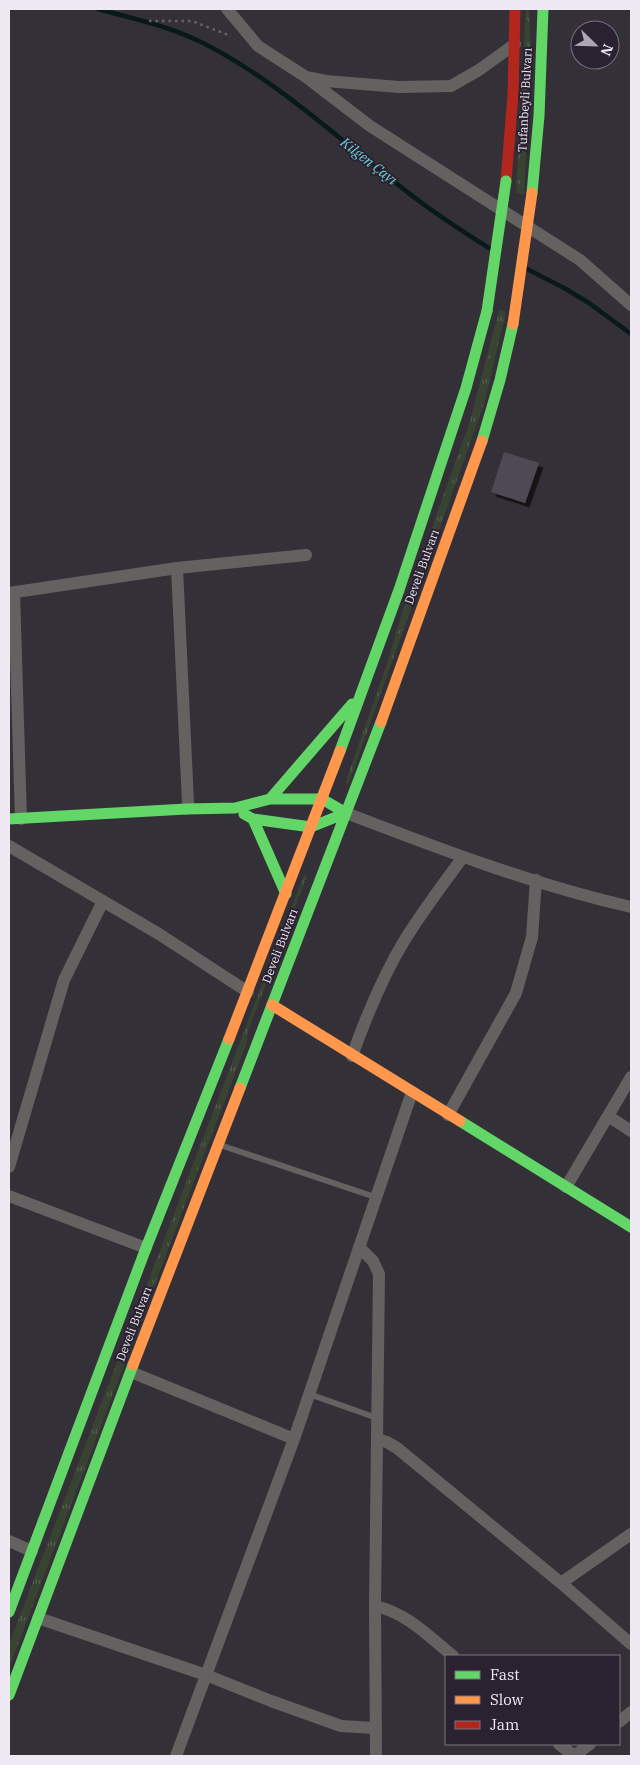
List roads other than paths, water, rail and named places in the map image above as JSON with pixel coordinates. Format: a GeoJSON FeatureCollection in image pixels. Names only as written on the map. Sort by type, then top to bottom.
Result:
{"type":"FeatureCollection","features":[{"type":"Feature","properties":{"kind":"main road","name":"Tufanbeyli Bulvarı"},"geometry":{"type":"LineString","coordinates":[[506,181],[513,95],[515,9]]}},
{"type":"Feature","properties":{"kind":"main road","name":"Tufanbeyli Bulvarı"},"geometry":{"type":"LineString","coordinates":[[532,193],[539,116],[543,9]]}},
{"type":"Feature","properties":{"kind":"main road","name":"Develi Bulvarı"},"geometry":{"type":"LineString","coordinates":[[9,1612],[146,1248],[248,992],[364,690],[399,590],[466,388],[487,311],[506,181]]}},
{"type":"Feature","properties":{"kind":"main road","name":"Develi Bulvarı"},"geometry":{"type":"LineString","coordinates":[[9,1696],[218,1144],[346,813],[480,447],[500,380],[513,324],[532,193]]}},
{"type":"Feature","properties":{"kind":"main road"},"geometry":{"type":"LineString","coordinates":[[270,799],[364,690]]}},
{"type":"Feature","properties":{"kind":"main road"},"geometry":{"type":"LineString","coordinates":[[15,819],[235,808],[270,799],[322,799],[346,813]]}},
{"type":"Feature","properties":{"kind":"main road"},"geometry":{"type":"LineString","coordinates":[[235,808],[253,819],[311,827],[346,813]]}},
{"type":"Feature","properties":{"kind":"main road"},"geometry":{"type":"LineString","coordinates":[[253,819],[286,894]]}},
{"type":"Feature","properties":{"kind":"main road"},"geometry":{"type":"LineString","coordinates":[[272,1005],[631,1227]]}},
{"type":"Feature","properties":{"kind":"street"},"geometry":{"type":"LineString","coordinates":[[227,9],[258,46],[306,77],[370,126],[580,260],[631,305]]}},
{"type":"Feature","properties":{"kind":"street"},"geometry":{"type":"LineString","coordinates":[[306,77],[326,81],[399,87],[451,86],[479,70],[515,44]]}},
{"type":"Feature","properties":{"kind":"street"},"geometry":{"type":"LineString","coordinates":[[15,819],[11,592],[177,568],[306,555]]}},
{"type":"Feature","properties":{"kind":"street"},"geometry":{"type":"LineString","coordinates":[[177,568],[188,803],[186,809]]}},
{"type":"Feature","properties":{"kind":"street"},"geometry":{"type":"LineString","coordinates":[[346,813],[463,857],[631,907]]}},
{"type":"Feature","properties":{"kind":"street"},"geometry":{"type":"LineString","coordinates":[[9,846],[159,934],[248,992]]}},
{"type":"Feature","properties":{"kind":"street"},"geometry":{"type":"LineString","coordinates":[[352,1056],[366,1018],[403,943],[463,857]]}},
{"type":"Feature","properties":{"kind":"street"},"geometry":{"type":"LineString","coordinates":[[448,1115],[516,993],[532,937],[536,880]]}},
{"type":"Feature","properties":{"kind":"street"},"geometry":{"type":"LineString","coordinates":[[9,1168],[64,980],[103,901]]}},
{"type":"Feature","properties":{"kind":"street"},"geometry":{"type":"LineString","coordinates":[[566,1187],[631,1077]]}},
{"type":"Feature","properties":{"kind":"street"},"geometry":{"type":"LineString","coordinates":[[176,1756],[310,1394],[412,1092]]}},
{"type":"Feature","properties":{"kind":"street"},"geometry":{"type":"LineString","coordinates":[[608,1116],[631,1131]]}},
{"type":"Feature","properties":{"kind":"street"},"geometry":{"type":"LineString","coordinates":[[9,1196],[146,1248]]}},
{"type":"Feature","properties":{"kind":"street"},"geometry":{"type":"LineString","coordinates":[[359,1247],[374,1261],[379,1274],[375,1606],[376,1756]]}},
{"type":"Feature","properties":{"kind":"street"},"geometry":{"type":"LineString","coordinates":[[131,1372],[294,1439]]}},
{"type":"Feature","properties":{"kind":"street"},"geometry":{"type":"LineString","coordinates":[[377,1439],[397,1448],[561,1583],[631,1644]]}},
{"type":"Feature","properties":{"kind":"street"},"geometry":{"type":"LineString","coordinates":[[561,1583],[631,1534]]}},
{"type":"Feature","properties":{"kind":"street"},"geometry":{"type":"LineString","coordinates":[[9,1541],[32,1551]]}},
{"type":"Feature","properties":{"kind":"street"},"geometry":{"type":"LineString","coordinates":[[375,1606],[397,1612],[452,1655]]}},
{"type":"Feature","properties":{"kind":"street"},"geometry":{"type":"LineString","coordinates":[[38,1618],[206,1675],[341,1726],[375,1728]]}},
{"type":"Feature","properties":{"kind":"street"},"geometry":{"type":"LineString","coordinates":[[620,1721],[631,1712]]}},
{"type":"Feature","properties":{"kind":"street"},"geometry":{"type":"LineString","coordinates":[[560,1745],[574,1756],[589,1745]]}},
{"type":"Feature","properties":{"kind":"lane"},"geometry":{"type":"LineString","coordinates":[[218,1144],[376,1197]]}},
{"type":"Feature","properties":{"kind":"lane"},"geometry":{"type":"LineString","coordinates":[[310,1394],[377,1418]]}},
{"type":"Feature","properties":{"kind":"waterway","name":"Kilgen Çayı"},"geometry":{"type":"LineString","coordinates":[[98,9],[177,32],[229,57],[279,90],[418,200],[489,248]]}},
{"type":"Feature","properties":{"kind":"waterway","name":"Kilgen Çayı"},"geometry":{"type":"LineString","coordinates":[[527,269],[589,303],[631,334]]}}]}
